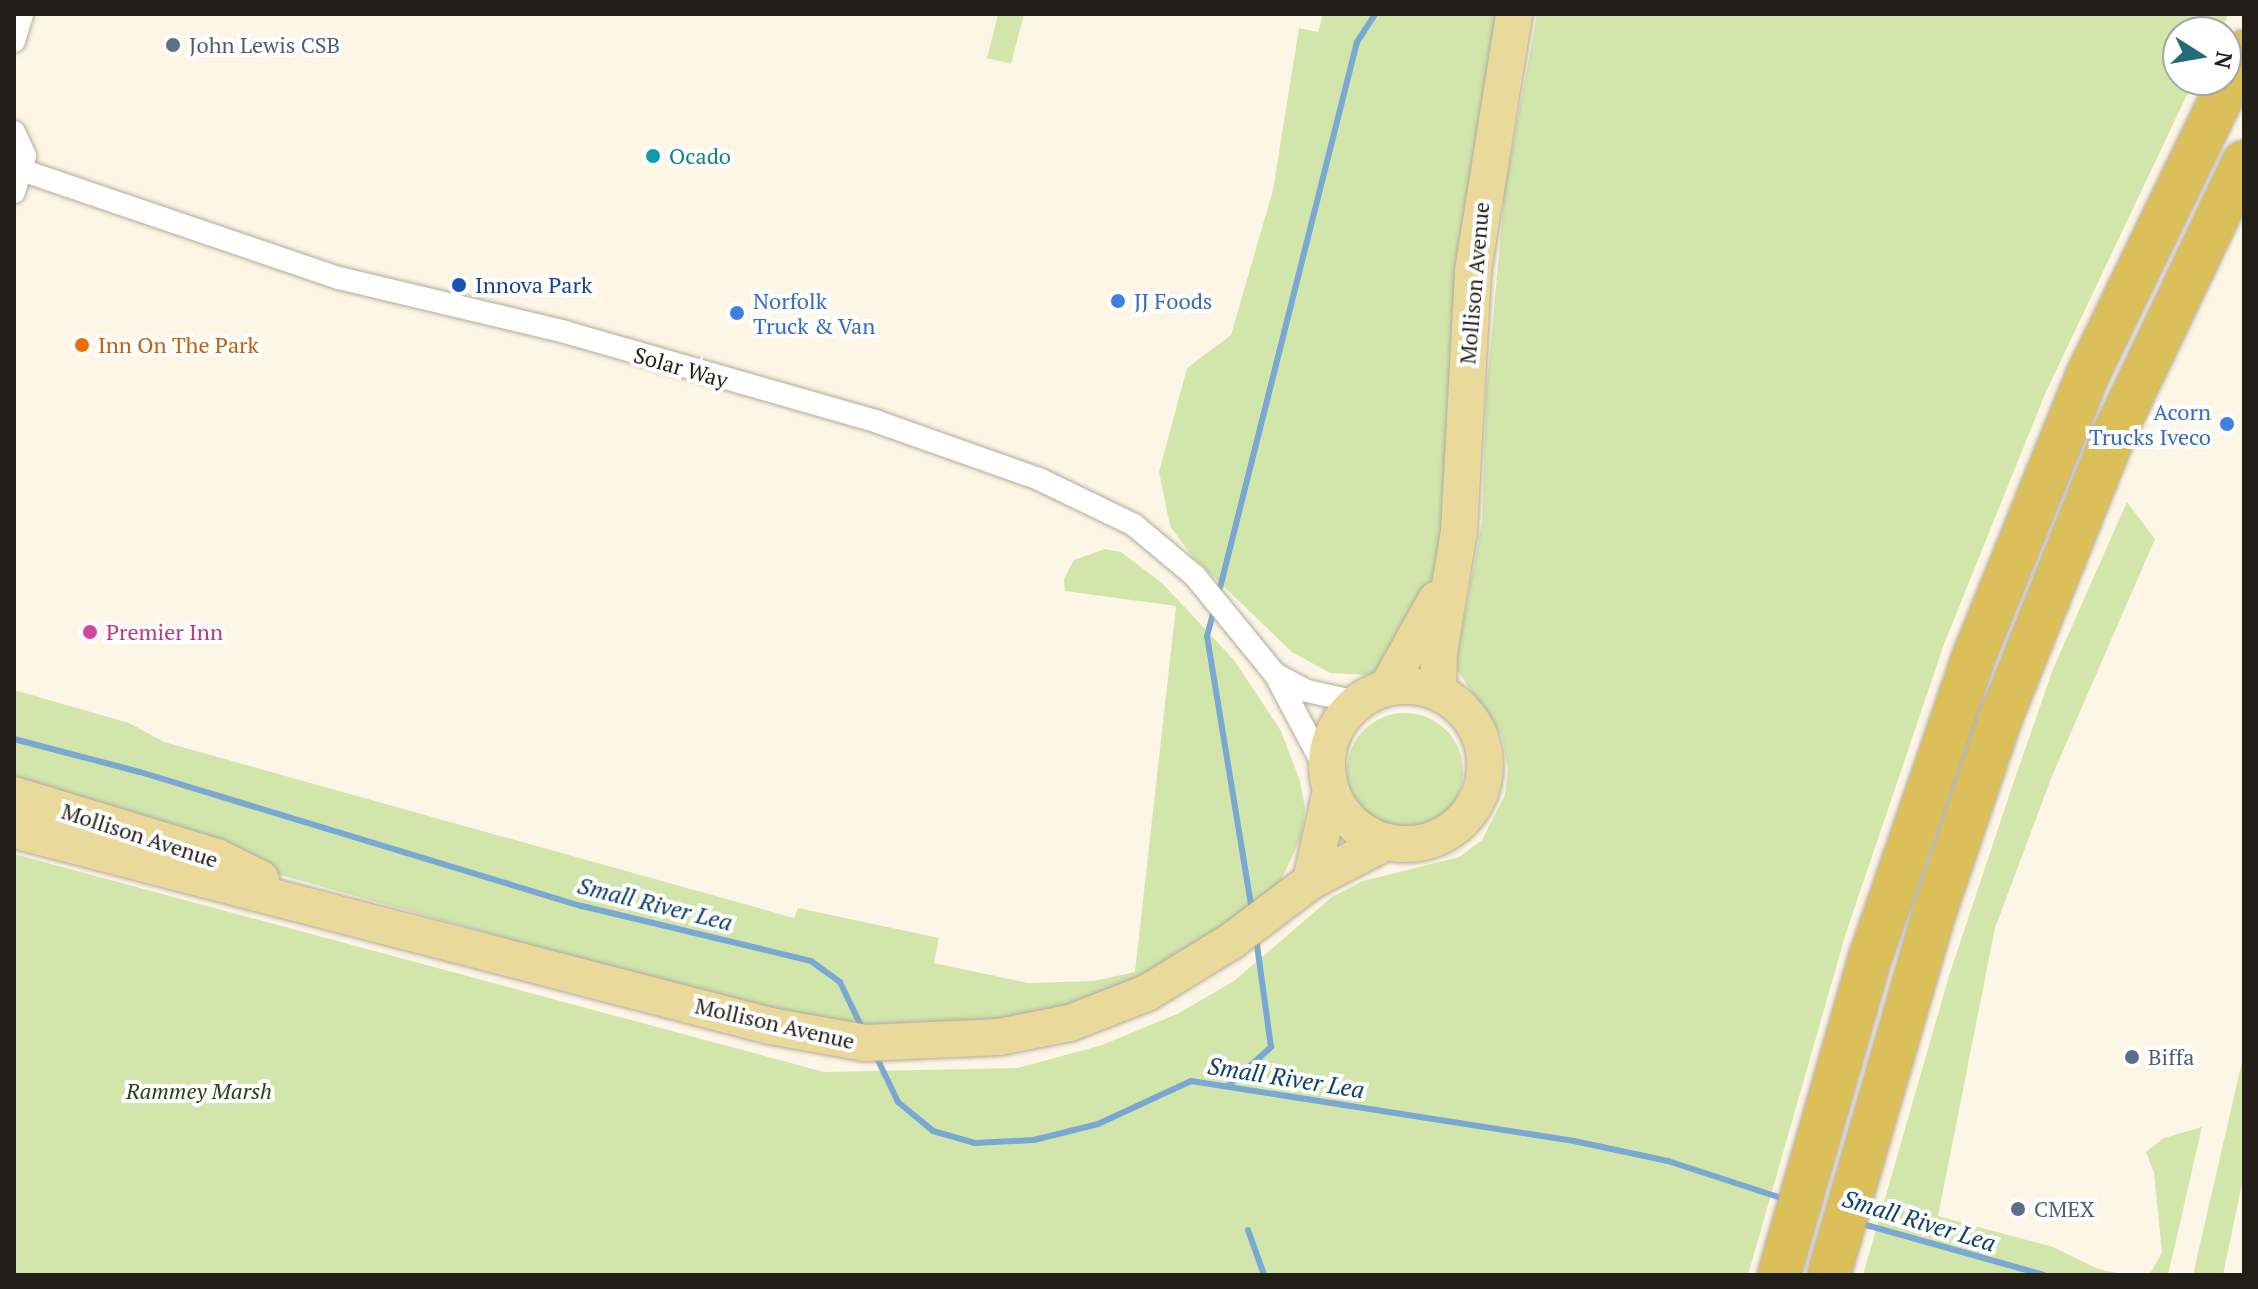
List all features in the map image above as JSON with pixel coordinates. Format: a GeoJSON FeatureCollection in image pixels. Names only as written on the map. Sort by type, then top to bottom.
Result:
{"type":"FeatureCollection","features":[{"type":"Feature","properties":{"kind":"highway"},"geometry":{"type":"LineString","coordinates":[[1779,1275],[1813,1152],[1932,772],[2009,564],[2088,374],[2244,52]]}},
{"type":"Feature","properties":{"kind":"highway"},"geometry":{"type":"LineString","coordinates":[[1831,1267],[1934,914],[2005,706],[2115,432],[2244,162]]}},
{"type":"Feature","properties":{"kind":"main road","name":"Mollison Avenue"},"geometry":{"type":"LineString","coordinates":[[14,830],[212,883],[306,901],[770,1026],[867,1042],[957,1042],[1070,1023],[1147,993],[1233,940],[1311,881],[1386,842],[1414,844],[1439,837],[1464,819],[1481,791],[1485,754],[1474,723],[1438,692],[1439,652],[1456,555],[1473,271],[1514,14]]}},
{"type":"Feature","properties":{"kind":"main road","name":"Mollison Avenue"},"geometry":{"type":"LineString","coordinates":[[1311,881],[1329,782],[1334,731],[1372,695],[1421,635],[1456,555]]}},
{"type":"Feature","properties":{"kind":"main road"},"geometry":{"type":"LineString","coordinates":[[1372,695],[1418,686],[1438,692]]}},
{"type":"Feature","properties":{"kind":"main road"},"geometry":{"type":"LineString","coordinates":[[1329,782],[1355,826],[1386,842]]}},
{"type":"Feature","properties":{"kind":"main road","name":"Mollison Avenue"},"geometry":{"type":"LineString","coordinates":[[14,795],[217,857],[306,901]]}},
{"type":"Feature","properties":{"kind":"street"},"geometry":{"type":"LineString","coordinates":[[14,41],[22,14]]}},
{"type":"Feature","properties":{"kind":"street"},"geometry":{"type":"LineString","coordinates":[[14,132],[22,145],[24,171],[14,192]]}},
{"type":"Feature","properties":{"kind":"street","name":"Solar Way"},"geometry":{"type":"LineString","coordinates":[[24,171],[339,278],[565,332],[950,446],[1039,479],[1134,525],[1209,592],[1275,674],[1329,782]]}},
{"type":"Feature","properties":{"kind":"street","name":"Solar Way"},"geometry":{"type":"LineString","coordinates":[[1275,674],[1307,691],[1372,695]]}},
{"type":"Feature","properties":{"kind":"green space"},"geometry":{"type":"Polygon","coordinates":[[[998,14],[1024,14],[1011,64],[987,58],[998,14]]]}},
{"type":"Feature","properties":{"kind":"green space"},"geometry":{"type":"Polygon","coordinates":[[[1323,14],[1499,14],[1457,253],[1447,504],[1436,570],[1404,640],[1387,664],[1368,675],[1330,673],[1292,652],[1192,556],[1170,526],[1159,472],[1187,368],[1231,335],[1273,190],[1299,28],[1318,32],[1323,14]]]}},
{"type":"Feature","properties":{"kind":"green space","name":"Rammey Marsh"},"geometry":{"type":"Polygon","coordinates":[[[1537,14],[2229,14],[2162,16],[2162,96],[2186,96],[2045,394],[1944,644],[1846,933],[1748,1275],[14,1275],[14,854],[824,1072],[1018,1068],[1102,1045],[1177,1014],[1234,981],[1332,897],[1363,881],[1459,857],[1482,840],[1505,795],[1508,769],[1502,736],[1455,667],[1482,522],[1486,396],[1505,188],[1537,14]]]}},
{"type":"Feature","properties":{"kind":"green space"},"geometry":{"type":"Polygon","coordinates":[[[2127,502],[2155,539],[2052,776],[1995,928],[1938,1216],[2053,1247],[2098,1269],[2126,1275],[1863,1275],[1949,976],[2013,784],[2053,669],[2127,502]]]}},
{"type":"Feature","properties":{"kind":"green space"},"geometry":{"type":"Polygon","coordinates":[[[1105,549],[1121,552],[1162,583],[1234,660],[1281,731],[1300,781],[1305,808],[1301,838],[1275,893],[1120,994],[1035,1020],[884,1030],[763,1010],[259,869],[14,781],[14,690],[129,723],[164,742],[794,918],[798,908],[939,938],[934,963],[1028,983],[1094,981],[1135,972],[1176,606],[1065,591],[1064,579],[1074,560],[1105,549]]]}},
{"type":"Feature","properties":{"kind":"green space"},"geometry":{"type":"Polygon","coordinates":[[[1405,713],[1427,717],[1446,730],[1459,749],[1463,771],[1459,793],[1446,812],[1427,825],[1405,829],[1383,825],[1364,812],[1351,793],[1347,771],[1351,749],[1364,730],[1383,717],[1405,713]]]}},
{"type":"Feature","properties":{"kind":"green space"},"geometry":{"type":"Polygon","coordinates":[[[2244,1053],[2244,1174],[2223,1275],[2193,1275],[2244,1053]]]}},
{"type":"Feature","properties":{"kind":"green space"},"geometry":{"type":"Polygon","coordinates":[[[2202,1127],[2168,1275],[2149,1275],[2162,1253],[2154,1173],[2146,1152],[2164,1138],[2202,1127]]]}},
{"type":"Feature","properties":{"kind":"waterway"},"geometry":{"type":"LineString","coordinates":[[1218,596],[1357,42],[1375,14]]}},
{"type":"Feature","properties":{"kind":"waterway"},"geometry":{"type":"LineString","coordinates":[[1214,610],[1207,636],[1252,911]]}},
{"type":"Feature","properties":{"kind":"waterway","name":"Small River Lea"},"geometry":{"type":"LineString","coordinates":[[14,739],[140,772],[582,906],[811,961],[840,982],[862,1028]]}},
{"type":"Feature","properties":{"kind":"waterway"},"geometry":{"type":"LineString","coordinates":[[1229,1085],[1271,1047],[1256,937]]}},
{"type":"Feature","properties":{"kind":"waterway","name":"Small River Lea"},"geometry":{"type":"LineString","coordinates":[[876,1056],[898,1102],[933,1131],[975,1143],[1034,1140],[1098,1124],[1191,1081],[1574,1141],[1668,1161],[1787,1200]]}},
{"type":"Feature","properties":{"kind":"waterway","name":"Small River Lea"},"geometry":{"type":"LineString","coordinates":[[1859,1223],[2044,1275]]}},
{"type":"Feature","properties":{"kind":"waterway"},"geometry":{"type":"LineString","coordinates":[[1248,1230],[1263,1272]]}},
{"type":"Feature","properties":{"kind":"place","name":"John Lewis CSB"},"geometry":{"type":"Point","coordinates":[173,45]}},
{"type":"Feature","properties":{"kind":"place","name":"Ocado"},"geometry":{"type":"Point","coordinates":[653,156]}},
{"type":"Feature","properties":{"kind":"place","name":"Innova Park"},"geometry":{"type":"Point","coordinates":[459,285]}},
{"type":"Feature","properties":{"kind":"place","name":"JJ Foods"},"geometry":{"type":"Point","coordinates":[1118,301]}},
{"type":"Feature","properties":{"kind":"place","name":"Norfolk Truck & Van"},"geometry":{"type":"Point","coordinates":[737,313]}},
{"type":"Feature","properties":{"kind":"place","name":"Inn On The Park"},"geometry":{"type":"Point","coordinates":[82,345]}},
{"type":"Feature","properties":{"kind":"place","name":"Acorn Trucks Iveco"},"geometry":{"type":"Point","coordinates":[2227,424]}},
{"type":"Feature","properties":{"kind":"place","name":"Premier Inn"},"geometry":{"type":"Point","coordinates":[90,632]}},
{"type":"Feature","properties":{"kind":"place","name":"Biffa"},"geometry":{"type":"Point","coordinates":[2132,1057]}},
{"type":"Feature","properties":{"kind":"place","name":"CMEX"},"geometry":{"type":"Point","coordinates":[2018,1209]}}]}
